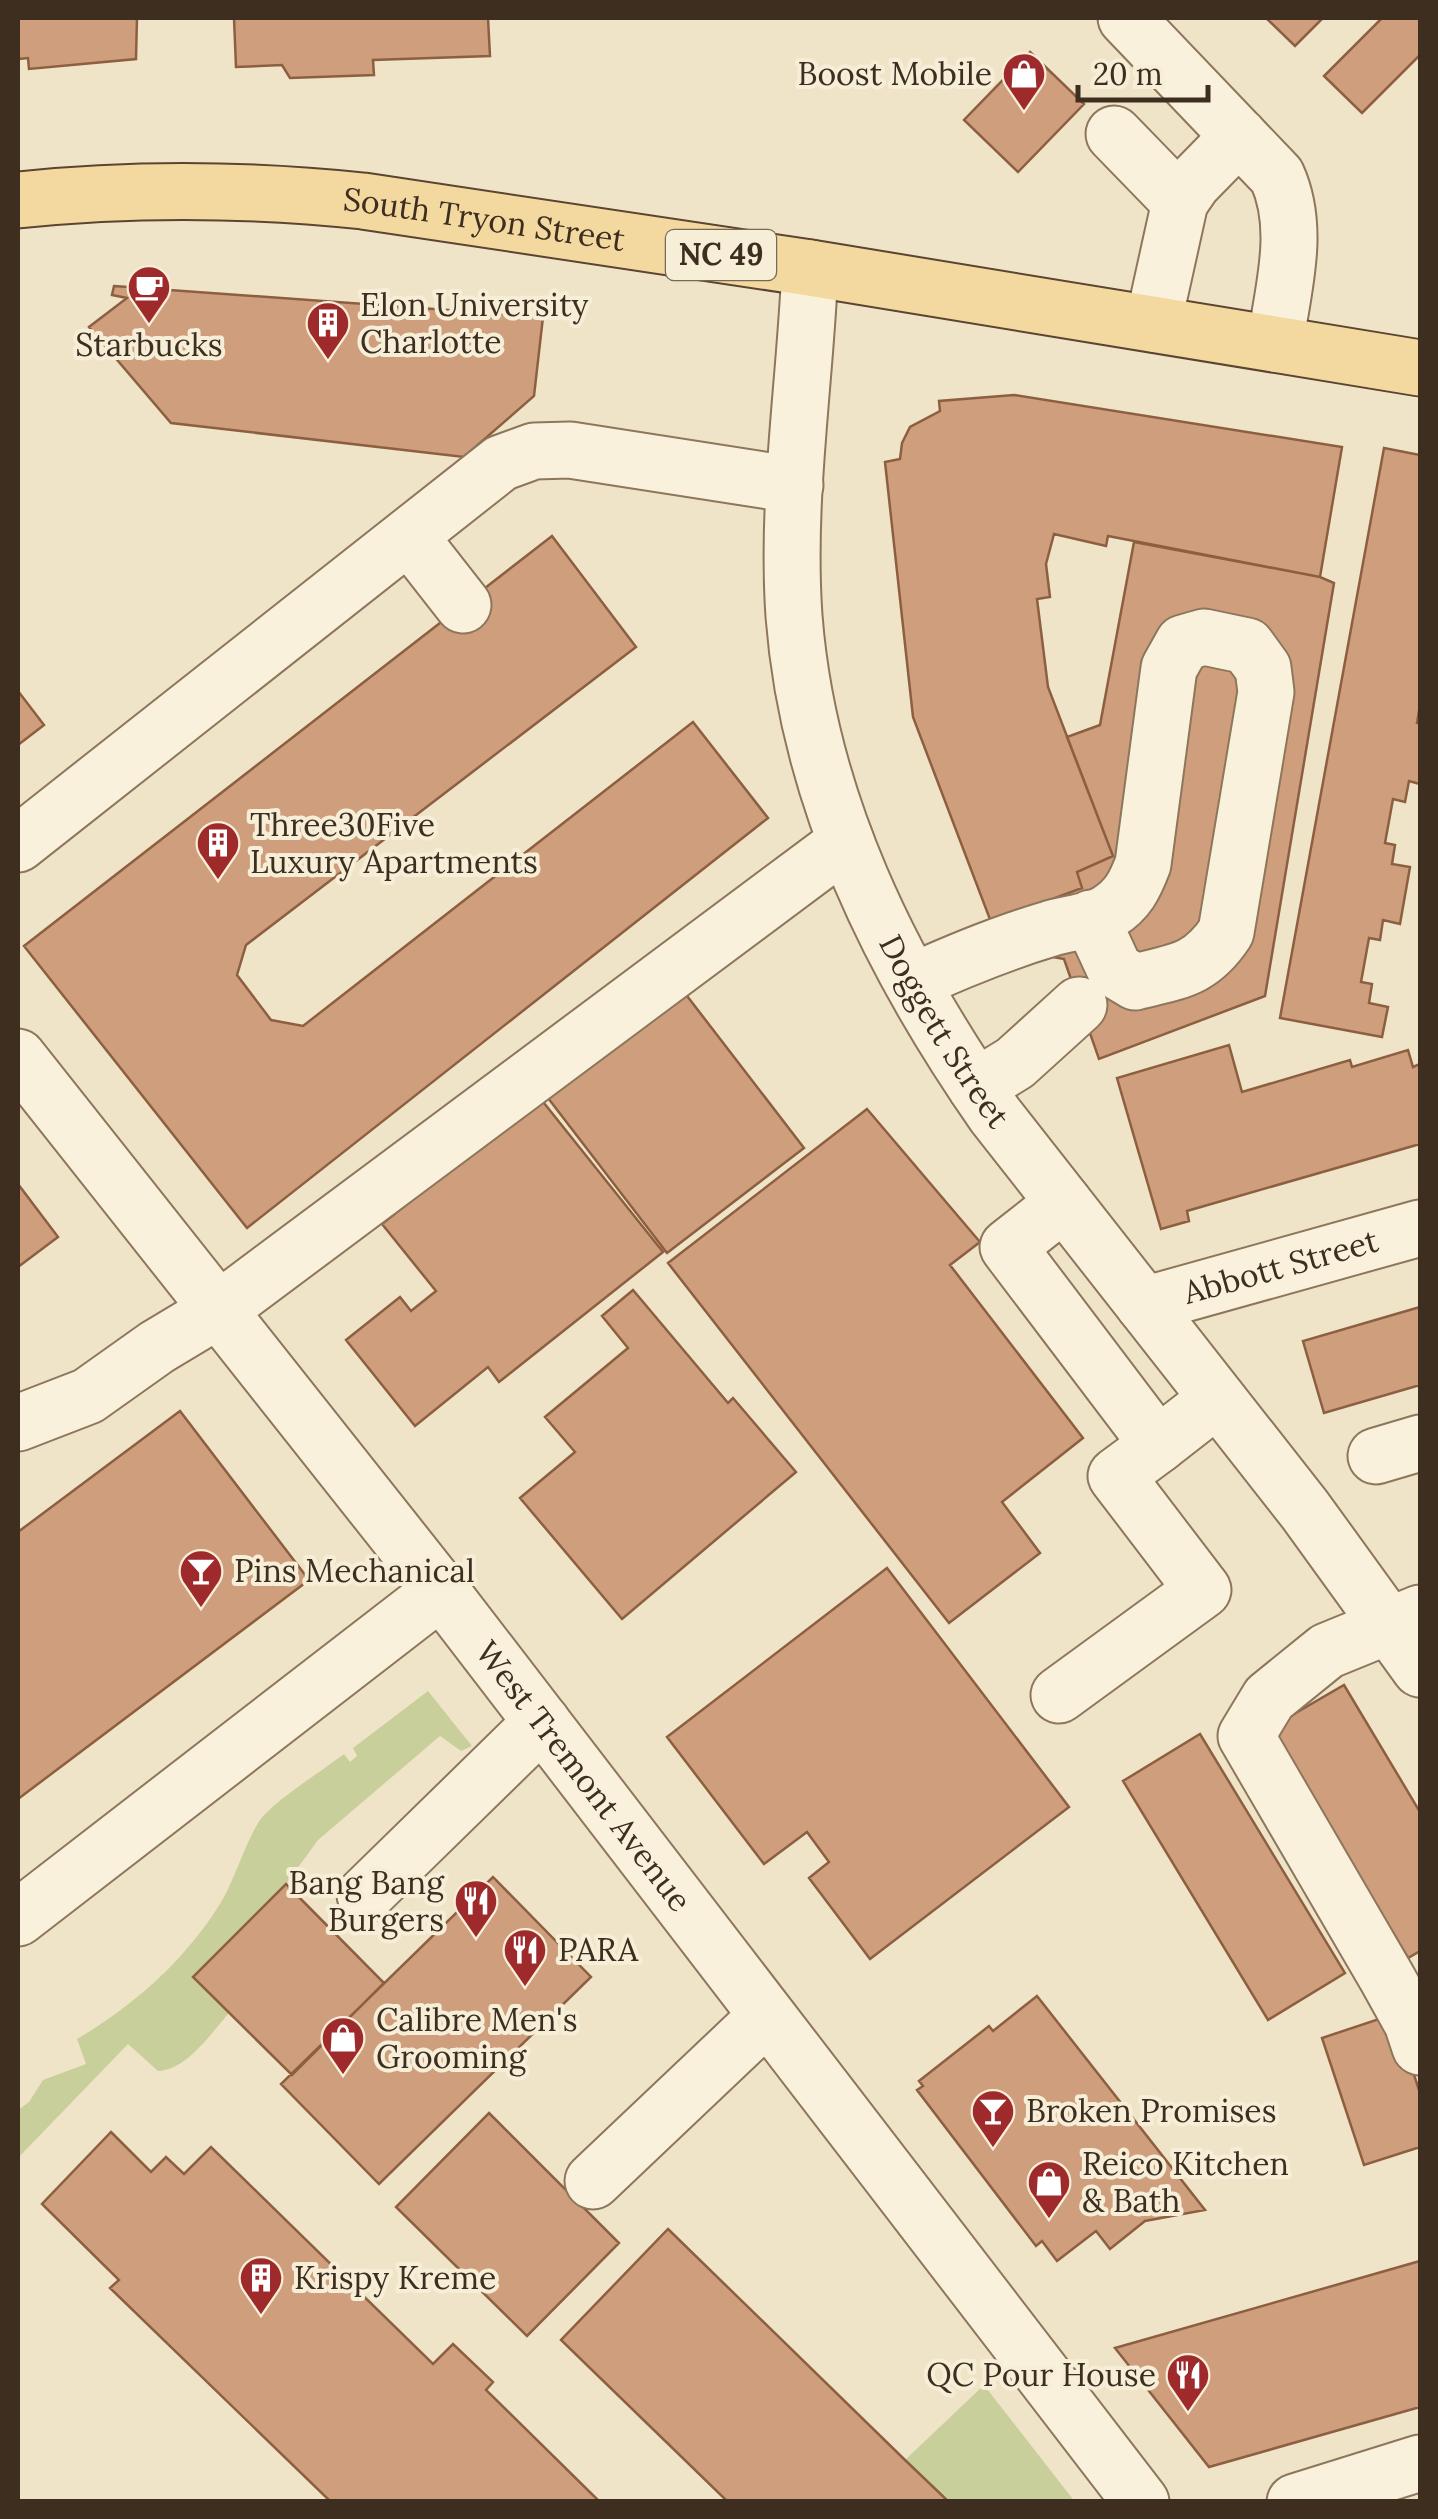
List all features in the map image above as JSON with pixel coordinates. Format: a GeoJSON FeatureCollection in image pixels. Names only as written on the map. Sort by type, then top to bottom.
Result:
{"type":"FeatureCollection","features":[{"type":"Feature","properties":{"kind":"main road","name":"South Tryon Street"},"geometry":{"type":"LineString","coordinates":[[18,200],[151,190],[292,194],[363,201],[810,268],[1420,368]]}},
{"type":"Feature","properties":{"kind":"street"},"geometry":{"type":"LineString","coordinates":[[1126,18],[1277,176],[1290,215],[1290,240],[1275,344]]}},
{"type":"Feature","properties":{"kind":"street"},"geometry":{"type":"LineString","coordinates":[[1114,134],[1180,202]]}},
{"type":"Feature","properties":{"kind":"street"},"geometry":{"type":"LineString","coordinates":[[1153,324],[1180,202],[1192,183],[1239,136]]}},
{"type":"Feature","properties":{"kind":"street","name":"Doggett Street"},"geometry":{"type":"LineString","coordinates":[[810,268],[795,485],[794,614],[820,765],[861,881],[912,982],[976,1087],[1217,1399],[1405,1619],[1420,1669]]}},
{"type":"Feature","properties":{"kind":"street"},"geometry":{"type":"LineString","coordinates":[[18,844],[502,463],[534,451],[570,450],[795,485]]}},
{"type":"Feature","properties":{"kind":"street"},"geometry":{"type":"LineString","coordinates":[[409,536],[463,605]]}},
{"type":"Feature","properties":{"kind":"street"},"geometry":{"type":"LineString","coordinates":[[912,982],[1048,929],[1106,914],[1132,891],[1143,864],[1169,668],[1183,643],[1204,636],[1246,646],[1263,668],[1266,692],[1226,932],[1212,952],[1186,970],[1135,982],[1115,970],[1091,918]]}},
{"type":"Feature","properties":{"kind":"street"},"geometry":{"type":"LineString","coordinates":[[18,1423],[88,1396],[217,1311],[846,842]]}},
{"type":"Feature","properties":{"kind":"street"},"geometry":{"type":"LineString","coordinates":[[976,1087],[1015,1063],[1079,1006]]}},
{"type":"Feature","properties":{"kind":"street","name":"West Tremont Avenue"},"geometry":{"type":"LineString","coordinates":[[18,1057],[441,1590],[1141,2502]]}},
{"type":"Feature","properties":{"kind":"street"},"geometry":{"type":"LineString","coordinates":[[1064,1203],[1008,1247],[1158,1444]]}},
{"type":"Feature","properties":{"kind":"street","name":"Abbott Street"},"geometry":{"type":"LineString","coordinates":[[1144,1305],[1420,1228]]}},
{"type":"Feature","properties":{"kind":"street"},"geometry":{"type":"LineString","coordinates":[[1059,1696],[1203,1590],[1116,1476],[1217,1399]]}},
{"type":"Feature","properties":{"kind":"street"},"geometry":{"type":"LineString","coordinates":[[18,1918],[441,1590]]}},
{"type":"Feature","properties":{"kind":"street"},"geometry":{"type":"LineString","coordinates":[[1405,1619],[1327,1651],[1269,1698],[1246,1736],[1412,2023],[1420,2047]]}},
{"type":"Feature","properties":{"kind":"street"},"geometry":{"type":"LineString","coordinates":[[366,1895],[542,1722]]}},
{"type":"Feature","properties":{"kind":"street"},"geometry":{"type":"LineString","coordinates":[[592,2181],[766,2016]]}},
{"type":"Feature","properties":{"kind":"street"},"geometry":{"type":"LineString","coordinates":[[1294,2502],[1420,2463]]}},
{"type":"Feature","properties":{"kind":"green space"},"geometry":{"type":"Polygon","coordinates":[[[428,1691],[472,1746],[461,1751],[440,1736],[318,1840],[286,1884],[194,1976],[229,2013],[188,2057],[158,2071],[128,2044],[18,2158],[18,2110],[29,2102],[43,2080],[86,2064],[77,2039],[140,1995],[195,1939],[224,1897],[264,1815],[344,1754],[350,1762],[357,1756],[353,1748],[428,1691]]]}},
{"type":"Feature","properties":{"kind":"green space"},"geometry":{"type":"Polygon","coordinates":[[[984,2385],[1074,2501],[949,2501],[905,2460],[984,2385]]]}},
{"type":"Feature","properties":{"kind":"building"},"geometry":{"type":"Polygon","coordinates":[[[18,18],[137,18],[136,59],[29,69],[28,58],[18,59],[18,18]]]}},
{"type":"Feature","properties":{"kind":"building"},"geometry":{"type":"Polygon","coordinates":[[[234,18],[488,18],[490,56],[373,60],[374,75],[290,78],[282,65],[236,67],[234,18]]]}},
{"type":"Feature","properties":{"kind":"building"},"geometry":{"type":"Polygon","coordinates":[[[1266,18],[1323,18],[1295,46],[1266,18]]]}},
{"type":"Feature","properties":{"kind":"building"},"geometry":{"type":"Polygon","coordinates":[[[1382,18],[1420,18],[1420,55],[1362,113],[1324,76],[1382,18]]]}},
{"type":"Feature","properties":{"kind":"building","name":"Boost Mobile"},"geometry":{"type":"Polygon","coordinates":[[[1030,52],[1084,104],[1018,172],[964,120],[1030,52]]]}},
{"type":"Feature","properties":{"kind":"building","name":"Elon University Charlotte"},"geometry":{"type":"Polygon","coordinates":[[[114,286],[543,317],[534,396],[464,457],[171,423],[89,327],[127,298],[112,295],[114,286]]]}},
{"type":"Feature","properties":{"kind":"building"},"geometry":{"type":"Polygon","coordinates":[[[1014,395],[1342,447],[1320,577],[1108,536],[1106,546],[1054,534],[1046,564],[1050,597],[1037,599],[1048,687],[1113,856],[1077,872],[1082,888],[991,922],[913,717],[885,462],[900,459],[910,427],[940,411],[939,401],[1014,395]]]}},
{"type":"Feature","properties":{"kind":"building"},"geometry":{"type":"Polygon","coordinates":[[[1384,448],[1420,455],[1420,784],[1409,781],[1405,802],[1393,799],[1385,843],[1395,845],[1392,864],[1410,867],[1400,924],[1383,920],[1380,940],[1369,938],[1361,982],[1372,984],[1369,1003],[1388,1007],[1382,1037],[1280,1018],[1384,448]]]}},
{"type":"Feature","properties":{"kind":"building","name":"Three30Five Luxury Apartments"},"geometry":{"type":"Polygon","coordinates":[[[552,536],[636,647],[246,945],[237,975],[271,1020],[303,1026],[693,722],[768,818],[247,1228],[24,946],[552,536]]]}},
{"type":"Feature","properties":{"kind":"building"},"geometry":{"type":"Polygon","coordinates":[[[1134,542],[1320,577],[1334,583],[1265,996],[1099,1059],[1064,959],[1037,954],[991,922],[1082,888],[1077,872],[1113,856],[1067,737],[1100,725],[1134,542]]]}},
{"type":"Feature","properties":{"kind":"building"},"geometry":{"type":"Polygon","coordinates":[[[18,691],[44,725],[18,745],[18,691]]]}},
{"type":"Feature","properties":{"kind":"building"},"geometry":{"type":"Polygon","coordinates":[[[684,992],[804,1148],[667,1253],[548,1098],[684,992]]]}},
{"type":"Feature","properties":{"kind":"building"},"geometry":{"type":"Polygon","coordinates":[[[1229,1045],[1242,1092],[1350,1060],[1352,1067],[1408,1050],[1413,1067],[1420,1064],[1420,1144],[1187,1211],[1189,1221],[1161,1229],[1117,1078],[1229,1045]]]}},
{"type":"Feature","properties":{"kind":"building"},"geometry":{"type":"Polygon","coordinates":[[[540,1098],[663,1252],[499,1382],[488,1367],[415,1426],[346,1340],[400,1297],[411,1311],[436,1291],[382,1224],[540,1098]]]}},
{"type":"Feature","properties":{"kind":"building"},"geometry":{"type":"Polygon","coordinates":[[[867,1109],[980,1242],[950,1265],[1083,1438],[1002,1502],[1040,1553],[949,1623],[668,1263],[867,1109]]]}},
{"type":"Feature","properties":{"kind":"building"},"geometry":{"type":"Polygon","coordinates":[[[18,1184],[58,1237],[18,1267],[18,1184]]]}},
{"type":"Feature","properties":{"kind":"building"},"geometry":{"type":"Polygon","coordinates":[[[633,1290],[728,1403],[733,1398],[796,1472],[622,1619],[520,1498],[575,1452],[545,1417],[628,1348],[602,1316],[633,1290]]]}},
{"type":"Feature","properties":{"kind":"building"},"geometry":{"type":"Polygon","coordinates":[[[1420,1307],[1420,1385],[1324,1413],[1303,1341],[1420,1307]]]}},
{"type":"Feature","properties":{"kind":"building"},"geometry":{"type":"Polygon","coordinates":[[[180,1411],[309,1580],[18,1799],[18,1532],[180,1411]]]}},
{"type":"Feature","properties":{"kind":"building"},"geometry":{"type":"Polygon","coordinates":[[[887,1568],[1069,1807],[870,1959],[809,1878],[829,1862],[807,1832],[764,1864],[667,1737],[887,1568]]]}},
{"type":"Feature","properties":{"kind":"building"},"geometry":{"type":"Polygon","coordinates":[[[1344,1685],[1420,1812],[1420,1951],[1408,1958],[1270,1728],[1344,1685]]]}},
{"type":"Feature","properties":{"kind":"building"},"geometry":{"type":"Polygon","coordinates":[[[1200,1734],[1345,1973],[1268,2020],[1123,1781],[1200,1734]]]}},
{"type":"Feature","properties":{"kind":"building"},"geometry":{"type":"Polygon","coordinates":[[[493,1877],[591,1977],[379,2184],[281,2084],[493,1877]]]}},
{"type":"Feature","properties":{"kind":"building"},"geometry":{"type":"Polygon","coordinates":[[[286,1884],[384,1983],[292,2075],[193,1977],[286,1884]]]}},
{"type":"Feature","properties":{"kind":"building"},"geometry":{"type":"Polygon","coordinates":[[[1037,1996],[1205,2210],[1145,2221],[1110,2249],[1096,2231],[1057,2261],[1042,2241],[1036,2246],[917,2090],[923,2086],[919,2081],[989,2026],[993,2031],[1037,1996]]]}},
{"type":"Feature","properties":{"kind":"building"},"geometry":{"type":"Polygon","coordinates":[[[1394,2014],[1420,2093],[1420,2147],[1364,2165],[1322,2038],[1394,2014]]]}},
{"type":"Feature","properties":{"kind":"building"},"geometry":{"type":"Polygon","coordinates":[[[489,2113],[619,2243],[527,2336],[396,2207],[489,2113]]]}},
{"type":"Feature","properties":{"kind":"building","name":"Krispy Kreme"},"geometry":{"type":"Polygon","coordinates":[[[111,2132],[151,2172],[166,2157],[184,2174],[211,2147],[433,2364],[453,2344],[493,2382],[486,2390],[600,2502],[331,2502],[110,2288],[119,2280],[42,2204],[111,2132]]]}},
{"type":"Feature","properties":{"kind":"building"},"geometry":{"type":"Polygon","coordinates":[[[668,2229],[949,2502],[728,2502],[561,2340],[668,2229]]]}},
{"type":"Feature","properties":{"kind":"building"},"geometry":{"type":"Polygon","coordinates":[[[1420,2261],[1420,2407],[1209,2467],[1115,2348],[1420,2261]]]}},
{"type":"Feature","properties":{"kind":"place","name":"Boost Mobile"},"geometry":{"type":"Point","coordinates":[1024,112]}},
{"type":"Feature","properties":{"kind":"place","name":"Starbucks"},"geometry":{"type":"Point","coordinates":[149,325]}},
{"type":"Feature","properties":{"kind":"place","name":"Elon University Charlotte"},"geometry":{"type":"Point","coordinates":[328,361]}},
{"type":"Feature","properties":{"kind":"place","name":"Three30Five Luxury Apartments"},"geometry":{"type":"Point","coordinates":[218,881]}},
{"type":"Feature","properties":{"kind":"place","name":"Pins Mechanical"},"geometry":{"type":"Point","coordinates":[201,1609]}},
{"type":"Feature","properties":{"kind":"place","name":"Bang Bang Burgers"},"geometry":{"type":"Point","coordinates":[476,1939]}},
{"type":"Feature","properties":{"kind":"place","name":"PARA"},"geometry":{"type":"Point","coordinates":[525,1988]}},
{"type":"Feature","properties":{"kind":"place","name":"Calibre Men's Grooming"},"geometry":{"type":"Point","coordinates":[343,2076]}},
{"type":"Feature","properties":{"kind":"place","name":"Broken Promises"},"geometry":{"type":"Point","coordinates":[993,2149]}},
{"type":"Feature","properties":{"kind":"place","name":"Reico Kitchen & Bath"},"geometry":{"type":"Point","coordinates":[1049,2220]}},
{"type":"Feature","properties":{"kind":"place","name":"Krispy Kreme"},"geometry":{"type":"Point","coordinates":[261,2316]}},
{"type":"Feature","properties":{"kind":"place","name":"QC Pour House"},"geometry":{"type":"Point","coordinates":[1188,2413]}}]}
